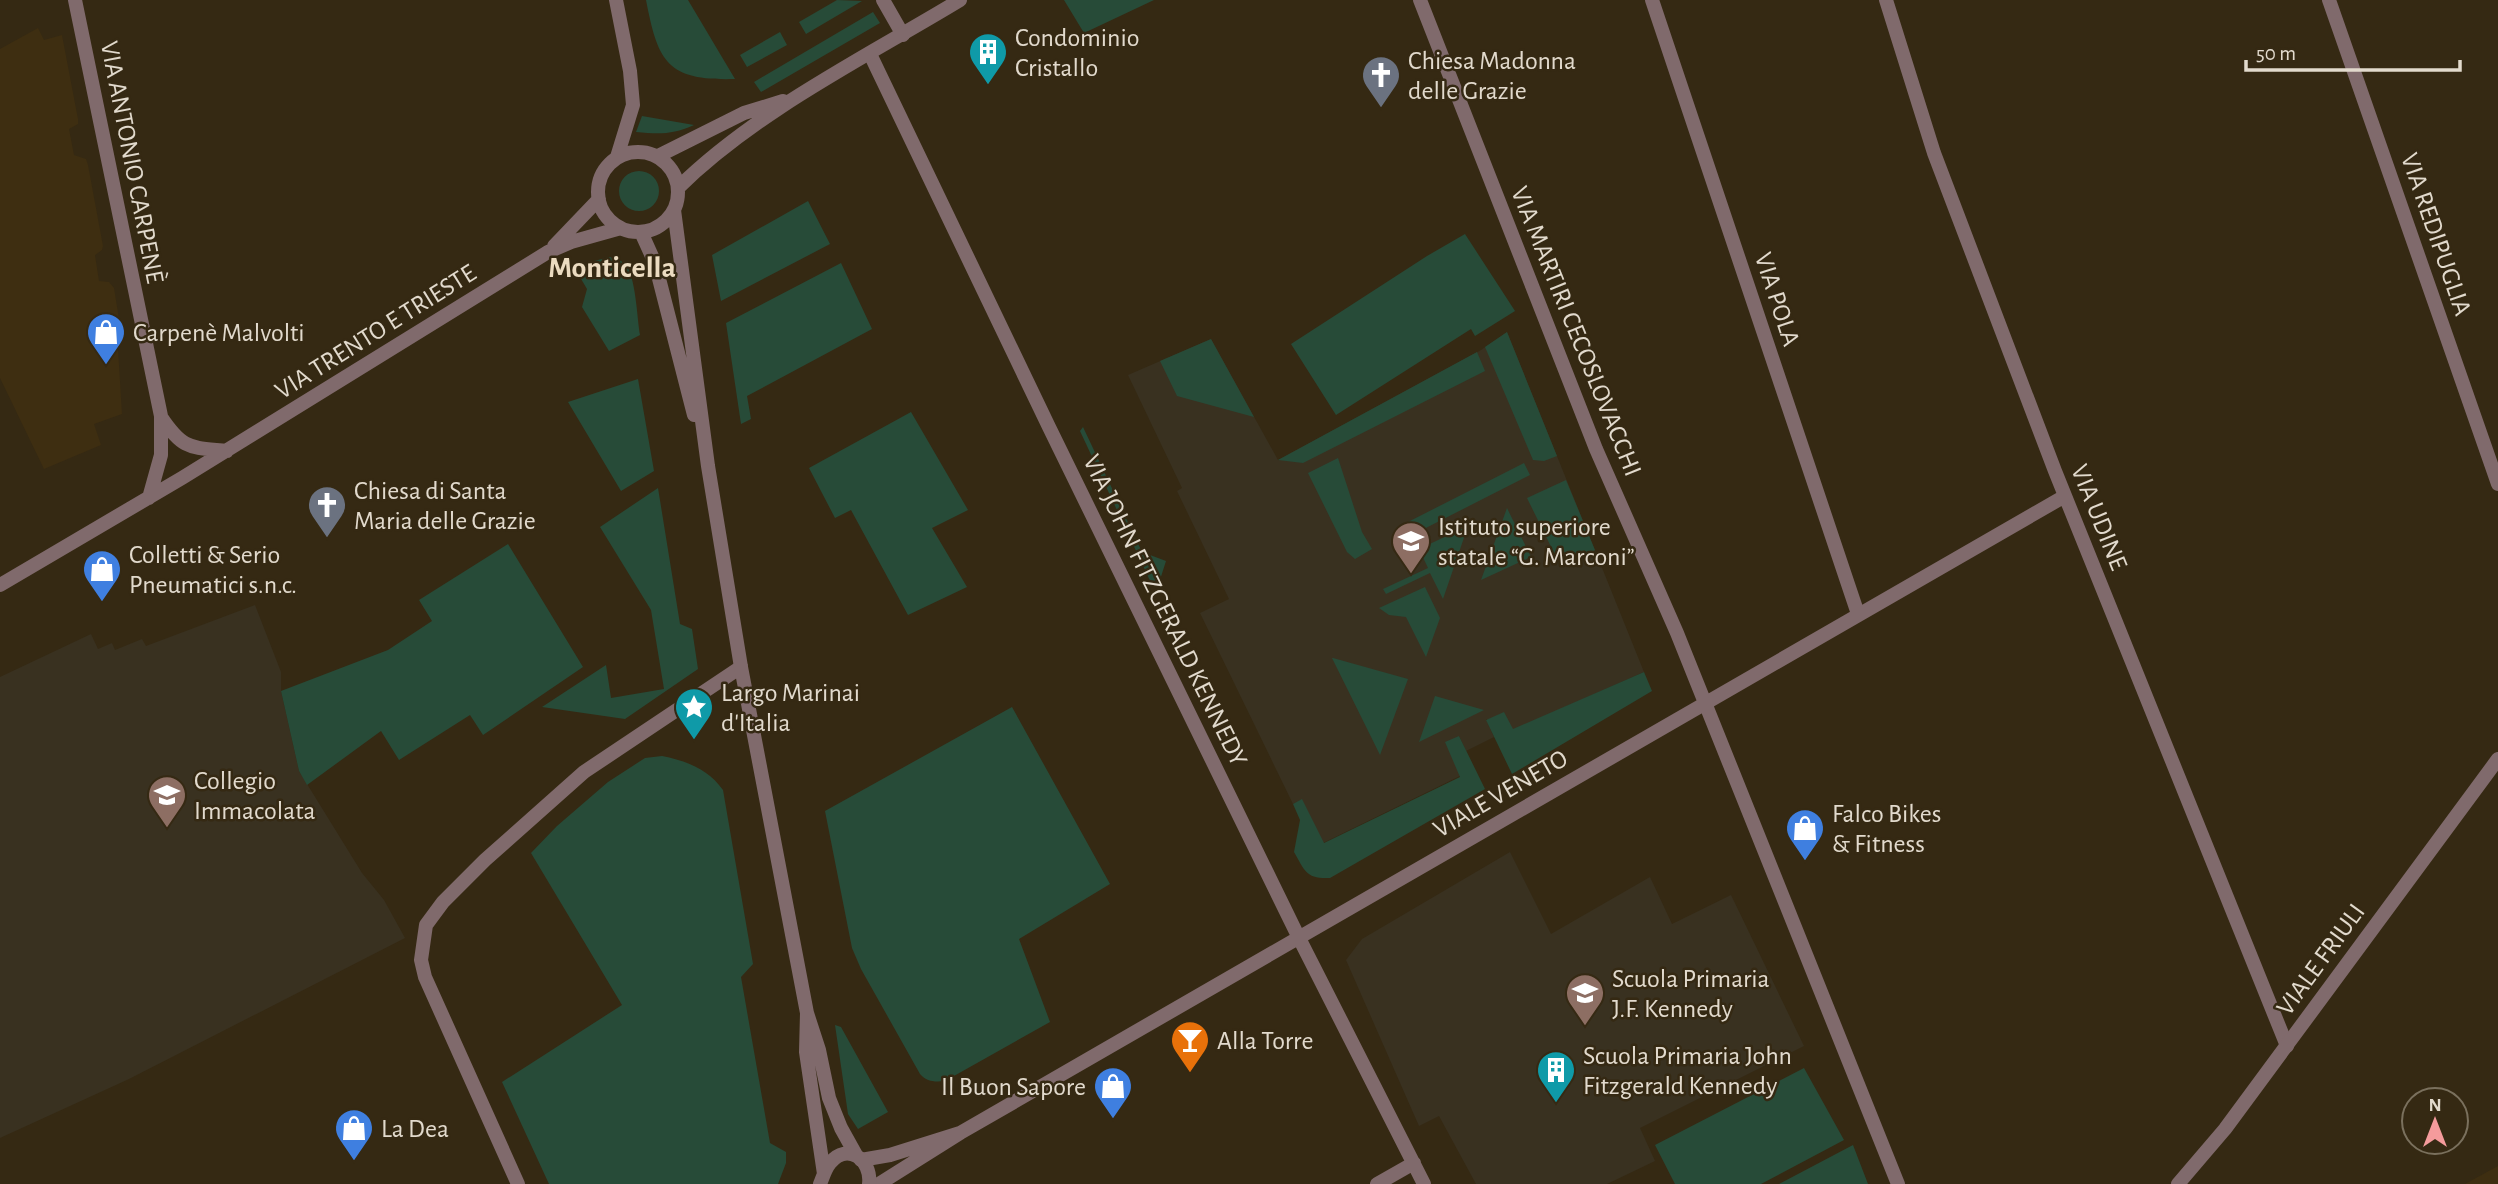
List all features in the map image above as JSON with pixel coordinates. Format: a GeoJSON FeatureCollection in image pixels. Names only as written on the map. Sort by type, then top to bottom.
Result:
{"type":"FeatureCollection","features":[{"type":"Feature","properties":{"kind":"street","name":"VIA ANTONIO CARPENÈ"},"geometry":{"type":"LineString","coordinates":[[75,0],[161,416],[161,455],[149,498]]}},
{"type":"Feature","properties":{"kind":"street","name":"VIA TRENTO E TRIESTE"},"geometry":{"type":"LineString","coordinates":[[548,252],[599,199],[598,187],[602,175],[617,157],[633,105],[630,71],[616,0]]}},
{"type":"Feature","properties":{"kind":"street"},"geometry":{"type":"LineString","coordinates":[[883,0],[903,35]]}},
{"type":"Feature","properties":{"kind":"street"},"geometry":{"type":"LineString","coordinates":[[678,188],[702,164],[794,98],[960,0]]}},
{"type":"Feature","properties":{"kind":"street","name":"VIA MARTIRI CECOSLOVACCHI"},"geometry":{"type":"LineString","coordinates":[[1420,0],[1596,449],[1677,633],[1898,1184]]}},
{"type":"Feature","properties":{"kind":"street","name":"VIA POLA"},"geometry":{"type":"LineString","coordinates":[[1652,0],[1858,614]]}},
{"type":"Feature","properties":{"kind":"street","name":"VIA UDINE"},"geometry":{"type":"LineString","coordinates":[[1886,0],[1934,153],[2065,496],[2287,1046]]}},
{"type":"Feature","properties":{"kind":"street","name":"VIA REDIPUGLIA"},"geometry":{"type":"LineString","coordinates":[[2329,0],[2498,484]]}},
{"type":"Feature","properties":{"kind":"street","name":"VIA JOHN FITZGERALD KENNEDY"},"geometry":{"type":"LineString","coordinates":[[870,54],[1298,936],[1424,1184]]}},
{"type":"Feature","properties":{"kind":"street"},"geometry":{"type":"LineString","coordinates":[[657,156],[744,113],[794,98]]}},
{"type":"Feature","properties":{"kind":"street"},"geometry":{"type":"LineString","coordinates":[[617,157],[638,152],[657,156],[668,164],[675,175],[678,188],[674,210],[708,466],[741,667],[807,1013],[819,1050],[829,1098],[841,1128],[869,1171],[869,1184]]}},
{"type":"Feature","properties":{"kind":"street"},"geometry":{"type":"LineString","coordinates":[[599,199],[606,216],[621,228]]}},
{"type":"Feature","properties":{"kind":"street"},"geometry":{"type":"LineString","coordinates":[[674,210],[666,221],[654,229],[641,232],[654,263],[708,466]]}},
{"type":"Feature","properties":{"kind":"street","name":"VIA TRENTO E TRIESTE"},"geometry":{"type":"LineString","coordinates":[[0,585],[227,451],[548,252],[571,242],[621,228],[641,232]]}},
{"type":"Feature","properties":{"kind":"street"},"geometry":{"type":"LineString","coordinates":[[161,416],[176,439],[188,446],[227,451]]}},
{"type":"Feature","properties":{"kind":"street","name":"VIALE VENETO"},"geometry":{"type":"LineString","coordinates":[[960,1133],[2065,496]]}},
{"type":"Feature","properties":{"kind":"street"},"geometry":{"type":"LineString","coordinates":[[518,1184],[425,978],[421,960],[426,925],[443,902],[477,868],[584,772],[741,667]]}},
{"type":"Feature","properties":{"kind":"street","name":"VIALE FRIULI"},"geometry":{"type":"LineString","coordinates":[[2178,1184],[2225,1129],[2498,759]]}},
{"type":"Feature","properties":{"kind":"street"},"geometry":{"type":"LineString","coordinates":[[807,1013],[806,1052],[822,1179]]}},
{"type":"Feature","properties":{"kind":"street"},"geometry":{"type":"LineString","coordinates":[[822,1179],[831,1161],[838,1157],[890,1155],[960,1133]]}},
{"type":"Feature","properties":{"kind":"street"},"geometry":{"type":"LineString","coordinates":[[879,1184],[960,1133]]}},
{"type":"Feature","properties":{"kind":"street"},"geometry":{"type":"LineString","coordinates":[[1377,1184],[1414,1163]]}},
{"type":"Feature","properties":{"kind":"shaded area"},"geometry":{"type":"Polygon","coordinates":[[[38,28],[44,40],[62,35],[78,119],[78,124],[69,129],[74,155],[86,159],[88,165],[103,246],[95,255],[99,281],[109,282],[114,288],[120,325],[117,332],[122,414],[94,424],[101,445],[44,469],[0,378],[0,49],[38,28]]]}},
{"type":"Feature","properties":{"kind":"shaded area","name":"Istituto superiore statale “G. Marconi”"},"geometry":{"type":"Polygon","coordinates":[[[1507,332],[1644,672],[1513,730],[1486,719],[1494,737],[1466,751],[1459,736],[1460,776],[1323,843],[1302,800],[1293,804],[1200,613],[1229,599],[1177,491],[1182,488],[1128,375],[1211,339],[1278,460],[1481,350],[1507,332]]]}},
{"type":"Feature","properties":{"kind":"shaded area","name":"Collegio Immacolata"},"geometry":{"type":"Polygon","coordinates":[[[255,605],[281,672],[281,691],[299,771],[362,873],[384,900],[405,938],[129,1079],[0,1138],[0,677],[91,634],[98,649],[112,643],[115,650],[142,639],[146,646],[255,605]]]}},
{"type":"Feature","properties":{"kind":"shaded area","name":"Scuola Primaria J.F. Kennedy"},"geometry":{"type":"Polygon","coordinates":[[[1510,852],[1551,934],[1650,877],[1672,924],[1731,895],[1804,1046],[1640,1128],[1655,1161],[1607,1184],[1476,1184],[1439,1116],[1419,1126],[1346,960],[1362,939],[1510,852]]]}},
{"type":"Feature","properties":{"kind":"shaded area"},"geometry":{"type":"Polygon","coordinates":[[[2498,1166],[2498,1184],[2465,1184],[2498,1166]]]}},
{"type":"Feature","properties":{"kind":"green space"},"geometry":{"type":"Polygon","coordinates":[[[646,0],[688,0],[735,79],[694,76],[670,64],[655,39],[646,0]]]}},
{"type":"Feature","properties":{"kind":"green space"},"geometry":{"type":"Polygon","coordinates":[[[837,0],[862,1],[806,34],[799,22],[837,0]]]}},
{"type":"Feature","properties":{"kind":"green space"},"geometry":{"type":"Polygon","coordinates":[[[1064,0],[1154,0],[1084,33],[1064,0]]]}},
{"type":"Feature","properties":{"kind":"green space"},"geometry":{"type":"Polygon","coordinates":[[[873,12],[880,23],[761,92],[754,82],[873,12]]]}},
{"type":"Feature","properties":{"kind":"green space"},"geometry":{"type":"Polygon","coordinates":[[[780,32],[787,45],[747,67],[740,55],[780,32]]]}},
{"type":"Feature","properties":{"kind":"green space"},"geometry":{"type":"Polygon","coordinates":[[[642,116],[694,125],[665,133],[636,132],[642,116]]]}},
{"type":"Feature","properties":{"kind":"green space"},"geometry":{"type":"Polygon","coordinates":[[[639,171],[653,177],[659,191],[653,205],[639,211],[625,205],[619,191],[625,177],[639,171]]]}},
{"type":"Feature","properties":{"kind":"green space"},"geometry":{"type":"Polygon","coordinates":[[[808,201],[830,244],[721,301],[712,255],[808,201]]]}},
{"type":"Feature","properties":{"kind":"green space"},"geometry":{"type":"Polygon","coordinates":[[[1465,234],[1515,311],[1475,336],[1471,329],[1336,415],[1291,344],[1465,234]]]}},
{"type":"Feature","properties":{"kind":"green space"},"geometry":{"type":"Polygon","coordinates":[[[610,257],[623,263],[629,270],[640,335],[609,351],[582,307],[587,289],[577,272],[594,261],[610,257]]]}},
{"type":"Feature","properties":{"kind":"green space"},"geometry":{"type":"Polygon","coordinates":[[[841,263],[872,329],[747,396],[751,419],[741,424],[726,323],[841,263]]]}},
{"type":"Feature","properties":{"kind":"green space"},"geometry":{"type":"Polygon","coordinates":[[[1507,332],[1557,456],[1544,461],[1533,460],[1485,347],[1507,332]]]}},
{"type":"Feature","properties":{"kind":"green space"},"geometry":{"type":"Polygon","coordinates":[[[1211,339],[1254,417],[1177,396],[1160,361],[1211,339]]]}},
{"type":"Feature","properties":{"kind":"green space"},"geometry":{"type":"Polygon","coordinates":[[[1477,352],[1485,371],[1303,463],[1278,460],[1477,352]]]}},
{"type":"Feature","properties":{"kind":"green space"},"geometry":{"type":"Polygon","coordinates":[[[638,379],[654,471],[621,491],[568,402],[638,379]]]}},
{"type":"Feature","properties":{"kind":"green space"},"geometry":{"type":"Polygon","coordinates":[[[911,412],[968,510],[932,528],[967,587],[908,615],[851,510],[835,518],[809,468],[911,412]]]}},
{"type":"Feature","properties":{"kind":"green space"},"geometry":{"type":"Polygon","coordinates":[[[1083,427],[1142,552],[1166,561],[1158,586],[1152,585],[1080,431],[1083,427]]]}},
{"type":"Feature","properties":{"kind":"green space"},"geometry":{"type":"Polygon","coordinates":[[[1338,458],[1362,532],[1372,549],[1355,559],[1347,552],[1308,473],[1338,458]]]}},
{"type":"Feature","properties":{"kind":"green space"},"geometry":{"type":"Polygon","coordinates":[[[1524,463],[1530,475],[1412,535],[1406,523],[1524,463]]]}},
{"type":"Feature","properties":{"kind":"green space"},"geometry":{"type":"Polygon","coordinates":[[[1566,480],[1595,550],[1561,567],[1527,498],[1566,480]]]}},
{"type":"Feature","properties":{"kind":"green space"},"geometry":{"type":"Polygon","coordinates":[[[658,488],[680,624],[692,629],[698,669],[625,719],[542,707],[606,665],[611,698],[664,689],[651,610],[600,527],[658,488]]]}},
{"type":"Feature","properties":{"kind":"green space"},"geometry":{"type":"Polygon","coordinates":[[[1507,508],[1531,557],[1481,580],[1507,508]]]}},
{"type":"Feature","properties":{"kind":"green space"},"geometry":{"type":"Polygon","coordinates":[[[1468,526],[1443,599],[1430,573],[1386,594],[1383,589],[1428,568],[1419,549],[1468,526]]]}},
{"type":"Feature","properties":{"kind":"green space"},"geometry":{"type":"Polygon","coordinates":[[[508,544],[583,667],[483,735],[470,715],[399,760],[381,731],[307,785],[299,771],[281,691],[388,650],[432,621],[419,600],[508,544]]]}},
{"type":"Feature","properties":{"kind":"green space"},"geometry":{"type":"Polygon","coordinates":[[[1425,587],[1440,618],[1426,657],[1406,617],[1389,615],[1379,608],[1425,587]]]}},
{"type":"Feature","properties":{"kind":"green space"},"geometry":{"type":"Polygon","coordinates":[[[1332,658],[1408,679],[1380,755],[1332,658]]]}},
{"type":"Feature","properties":{"kind":"green space"},"geometry":{"type":"Polygon","coordinates":[[[1644,672],[1652,691],[1512,774],[1486,720],[1504,712],[1513,729],[1644,672]]]}},
{"type":"Feature","properties":{"kind":"green space"},"geometry":{"type":"Polygon","coordinates":[[[1435,696],[1484,710],[1419,742],[1435,696]]]}},
{"type":"Feature","properties":{"kind":"green space"},"geometry":{"type":"Polygon","coordinates":[[[1012,707],[1110,884],[1019,939],[1050,1022],[945,1081],[931,1081],[920,1074],[852,948],[825,811],[1012,707]]]}},
{"type":"Feature","properties":{"kind":"green space"},"geometry":{"type":"Polygon","coordinates":[[[1459,736],[1485,789],[1330,878],[1316,877],[1304,869],[1294,852],[1300,820],[1293,804],[1302,799],[1324,843],[1460,777],[1445,742],[1459,736]]]}},
{"type":"Feature","properties":{"kind":"green space"},"geometry":{"type":"Polygon","coordinates":[[[662,756],[696,767],[711,777],[723,790],[753,964],[741,977],[770,1143],[786,1152],[786,1163],[778,1184],[549,1184],[502,1082],[622,1005],[531,853],[557,826],[608,782],[645,758],[662,756]]]}},
{"type":"Feature","properties":{"kind":"green space"},"geometry":{"type":"Polygon","coordinates":[[[835,1025],[841,1027],[888,1112],[858,1129],[848,1114],[835,1025]]]}},
{"type":"Feature","properties":{"kind":"green space"},"geometry":{"type":"Polygon","coordinates":[[[1804,1068],[1844,1140],[1761,1184],[1675,1184],[1655,1145],[1804,1068]]]}},
{"type":"Feature","properties":{"kind":"green space"},"geometry":{"type":"Polygon","coordinates":[[[1853,1145],[1868,1184],[1779,1184],[1853,1145]]]}},
{"type":"Feature","properties":{"kind":"place","name":"Condominio Cristallo"},"geometry":{"type":"Point","coordinates":[988,86]}},
{"type":"Feature","properties":{"kind":"place","name":"Chiesa Madonna delle Grazie"},"geometry":{"type":"Point","coordinates":[1381,109]}},
{"type":"Feature","properties":{"kind":"place","name":"Carpenè Malvolti"},"geometry":{"type":"Point","coordinates":[106,366]}},
{"type":"Feature","properties":{"kind":"place","name":"Chiesa di Santa Maria delle Grazie"},"geometry":{"type":"Point","coordinates":[327,539]}},
{"type":"Feature","properties":{"kind":"place","name":"Istituto superiore statale “G. Marconi”"},"geometry":{"type":"Point","coordinates":[1411,575]}},
{"type":"Feature","properties":{"kind":"place","name":"Colletti & Serio Pneumatici s.n.c."},"geometry":{"type":"Point","coordinates":[102,603]}},
{"type":"Feature","properties":{"kind":"place","name":"Largo Marinai d'Italia"},"geometry":{"type":"Point","coordinates":[694,741]}},
{"type":"Feature","properties":{"kind":"place","name":"Collegio Immacolata"},"geometry":{"type":"Point","coordinates":[167,829]}},
{"type":"Feature","properties":{"kind":"place","name":"Falco Bikes & Fitness"},"geometry":{"type":"Point","coordinates":[1805,862]}},
{"type":"Feature","properties":{"kind":"place","name":"Scuola Primaria J.F. Kennedy"},"geometry":{"type":"Point","coordinates":[1585,1027]}},
{"type":"Feature","properties":{"kind":"place","name":"Alla Torre"},"geometry":{"type":"Point","coordinates":[1190,1074]}},
{"type":"Feature","properties":{"kind":"place","name":"Scuola Primaria John Fitzgerald Kennedy"},"geometry":{"type":"Point","coordinates":[1556,1104]}},
{"type":"Feature","properties":{"kind":"place","name":"Il Buon Sapore"},"geometry":{"type":"Point","coordinates":[1113,1120]}},
{"type":"Feature","properties":{"kind":"place","name":"La Dea"},"geometry":{"type":"Point","coordinates":[354,1162]}},
{"type":"Feature","properties":{"kind":"district","name":"Monticella"},"geometry":{"type":"Point","coordinates":[612,267]}}]}
